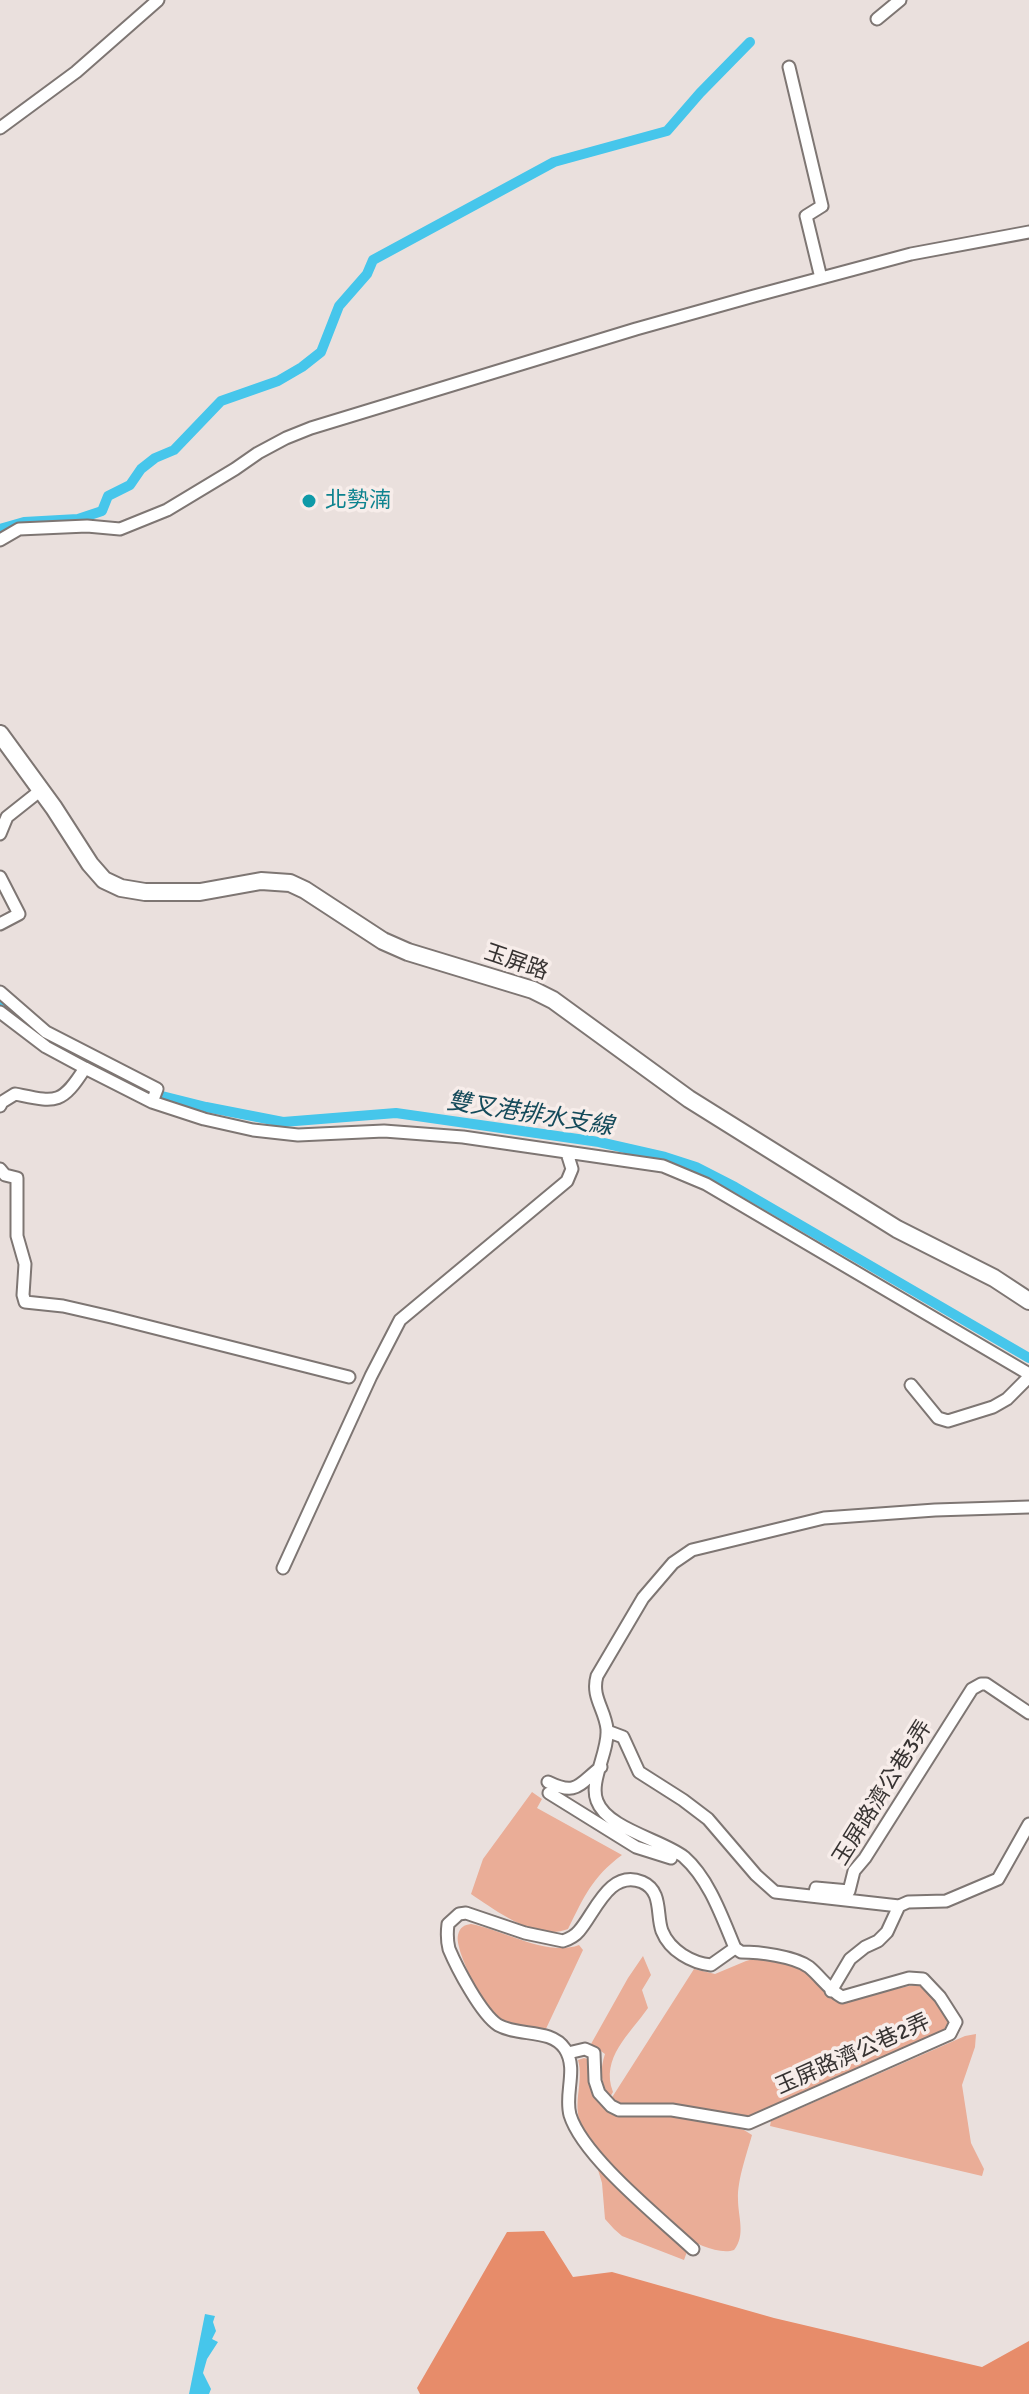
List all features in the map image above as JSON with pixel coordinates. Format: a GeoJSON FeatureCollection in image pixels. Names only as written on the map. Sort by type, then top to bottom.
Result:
{"type":"FeatureCollection","features":[{"type":"Feature","properties":{"kind":"street"},"geometry":{"type":"LineString","coordinates":[[0,128],[76,72],[158,0]]}},
{"type":"Feature","properties":{"kind":"street"},"geometry":{"type":"LineString","coordinates":[[877,19],[900,0]]}},
{"type":"Feature","properties":{"kind":"street"},"geometry":{"type":"LineString","coordinates":[[789,67],[822,206],[806,216],[821,278]]}},
{"type":"Feature","properties":{"kind":"street"},"geometry":{"type":"LineString","coordinates":[[0,540],[19,529],[87,526],[120,529],[167,510],[258,453],[311,428],[636,329],[821,278],[911,254],[1029,232]]}},
{"type":"Feature","properties":{"kind":"street","name":"玉屏路"},"geometry":{"type":"LineString","coordinates":[[0,734],[104,880],[121,888],[145,892],[200,892],[261,881],[290,883],[383,941],[408,952],[533,990],[553,1000],[689,1099],[897,1229],[994,1278],[1029,1301]]}},
{"type":"Feature","properties":{"kind":"street"},"geometry":{"type":"LineString","coordinates":[[0,834],[7,817],[41,790]]}},
{"type":"Feature","properties":{"kind":"street"},"geometry":{"type":"LineString","coordinates":[[0,877],[19,914],[0,924]]}},
{"type":"Feature","properties":{"kind":"street"},"geometry":{"type":"LineString","coordinates":[[0,992],[46,1032],[157,1089],[152,1102]]}},
{"type":"Feature","properties":{"kind":"street"},"geometry":{"type":"LineString","coordinates":[[0,1012],[46,1047],[85,1068],[152,1102],[204,1119],[253,1130],[298,1135],[384,1131],[463,1137],[663,1166],[706,1184],[1029,1375],[1007,1399],[993,1407],[948,1421],[938,1418],[911,1385]]}},
{"type":"Feature","properties":{"kind":"street"},"geometry":{"type":"LineString","coordinates":[[0,1106],[15,1094],[42,1100],[57,1099],[69,1091],[85,1068]]}},
{"type":"Feature","properties":{"kind":"street"},"geometry":{"type":"LineString","coordinates":[[283,1568],[400,1320],[567,1181],[572,1169],[567,1153]]}},
{"type":"Feature","properties":{"kind":"street"},"geometry":{"type":"LineString","coordinates":[[0,1169],[5,1175],[17,1178],[17,1236],[25,1264],[25,1302],[63,1306],[111,1317],[349,1377]]}},
{"type":"Feature","properties":{"kind":"street"},"geometry":{"type":"LineString","coordinates":[[899,1906],[887,1932],[850,1959],[831,1991],[807,1965],[789,1959],[741,1952],[735,1948],[703,1880],[682,1856],[626,1828],[598,1805],[594,1790],[607,1731],[595,1695],[597,1676],[643,1598],[673,1563],[692,1550],[824,1518],[1029,1507]]}},
{"type":"Feature","properties":{"kind":"street","name":"玉屏路濟公巷3弄"},"geometry":{"type":"LineString","coordinates":[[814,1896],[816,1888],[849,1891],[854,1871],[972,1689],[986,1684],[1029,1713]]}},
{"type":"Feature","properties":{"kind":"street"},"geometry":{"type":"LineString","coordinates":[[607,1731],[623,1737],[639,1772],[708,1819],[756,1875],[775,1892],[899,1906],[908,1902],[946,1901],[998,1879],[1029,1824]]}},
{"type":"Feature","properties":{"kind":"street"},"geometry":{"type":"LineString","coordinates":[[601,1767],[573,1789],[549,1788],[636,1847],[682,1863],[703,1880]]}},
{"type":"Feature","properties":{"kind":"street"},"geometry":{"type":"LineString","coordinates":[[693,2249],[599,2161],[576,2128],[568,2105],[571,2078],[568,2053],[559,2041],[498,2025],[481,2008],[449,1949],[447,1930],[452,1918],[466,1913],[525,1933],[563,1941],[578,1932],[606,1891],[630,1880],[642,1882],[652,1889],[657,1898],[662,1929],[669,1942],[690,1960],[711,1965],[735,1948]]}},
{"type":"Feature","properties":{"kind":"street","name":"玉屏路濟公巷2弄"},"geometry":{"type":"LineString","coordinates":[[568,2053],[585,2049],[594,2053],[599,2093],[619,2110],[672,2110],[749,2123],[950,2034],[955,2027],[956,2022],[940,1997],[923,1979],[909,1978],[842,1997],[831,1991]]}},
{"type":"Feature","properties":{"kind":"shaded area"},"geometry":{"type":"Polygon","coordinates":[[[532,1792],[542,1799],[537,1808],[622,1855],[596,1880],[568,1929],[556,1932],[530,1928],[471,1894],[483,1859],[532,1792]]]}},
{"type":"Feature","properties":{"kind":"shaded area"},"geometry":{"type":"Polygon","coordinates":[[[471,1924],[539,1945],[566,1948],[579,1945],[583,1950],[544,2033],[502,2021],[485,2003],[465,1965],[458,1942],[460,1930],[471,1924]]]}},
{"type":"Feature","properties":{"kind":"shaded area"},"geometry":{"type":"Polygon","coordinates":[[[643,1956],[651,1975],[642,1990],[648,2008],[614,2057],[610,2068],[613,2092],[610,2097],[602,2076],[605,2054],[591,2044],[643,1956]]]}},
{"type":"Feature","properties":{"kind":"shaded area"},"geometry":{"type":"Polygon","coordinates":[[[757,1958],[800,1967],[812,1974],[838,2002],[918,1984],[926,1985],[953,2021],[952,2031],[751,2120],[617,2104],[611,2099],[694,1969],[715,1974],[757,1958]]]}},
{"type":"Feature","properties":{"kind":"shaded area"},"geometry":{"type":"Polygon","coordinates":[[[976,2034],[975,2047],[962,2085],[971,2143],[984,2169],[982,2176],[770,2126],[771,2121],[965,2036],[976,2034]]]}},
{"type":"Feature","properties":{"kind":"shaded area"},"geometry":{"type":"Polygon","coordinates":[[[578,2060],[591,2060],[604,2103],[676,2114],[744,2130],[752,2135],[739,2184],[741,2232],[734,2250],[708,2248],[683,2235],[602,2155],[585,2132],[578,2114],[578,2060]]]}},
{"type":"Feature","properties":{"kind":"shaded area"},"geometry":{"type":"Polygon","coordinates":[[[595,2160],[688,2249],[684,2260],[622,2236],[605,2219],[602,2183],[595,2160]]]}},
{"type":"Feature","properties":{"kind":"shaded area"},"geometry":{"type":"Polygon","coordinates":[[[544,2231],[573,2277],[612,2272],[774,2318],[982,2367],[1029,2341],[1029,2394],[420,2394],[417,2388],[507,2232],[544,2231]]]}},
{"type":"Feature","properties":{"kind":"water"},"geometry":{"type":"Polygon","coordinates":[[[205,2314],[215,2316],[216,2331],[212,2339],[218,2342],[207,2359],[203,2373],[211,2389],[209,2394],[189,2394],[205,2314]]]}},
{"type":"Feature","properties":{"kind":"waterway"},"geometry":{"type":"LineString","coordinates":[[0,529],[24,522],[78,519],[102,511],[108,496],[130,485],[141,469],[155,458],[174,450],[221,401],[278,381],[321,352],[339,306],[367,274],[373,260],[554,162],[667,131],[750,42]]}},
{"type":"Feature","properties":{"kind":"waterway","name":"雙叉港排水支線"},"geometry":{"type":"LineString","coordinates":[[0,1004],[69,1054],[150,1093],[206,1107],[283,1122],[396,1113],[599,1142],[696,1167],[1029,1358]]}},
{"type":"Feature","properties":{"kind":"place","name":"北勢湳"},"geometry":{"type":"Point","coordinates":[309,501]}}]}
